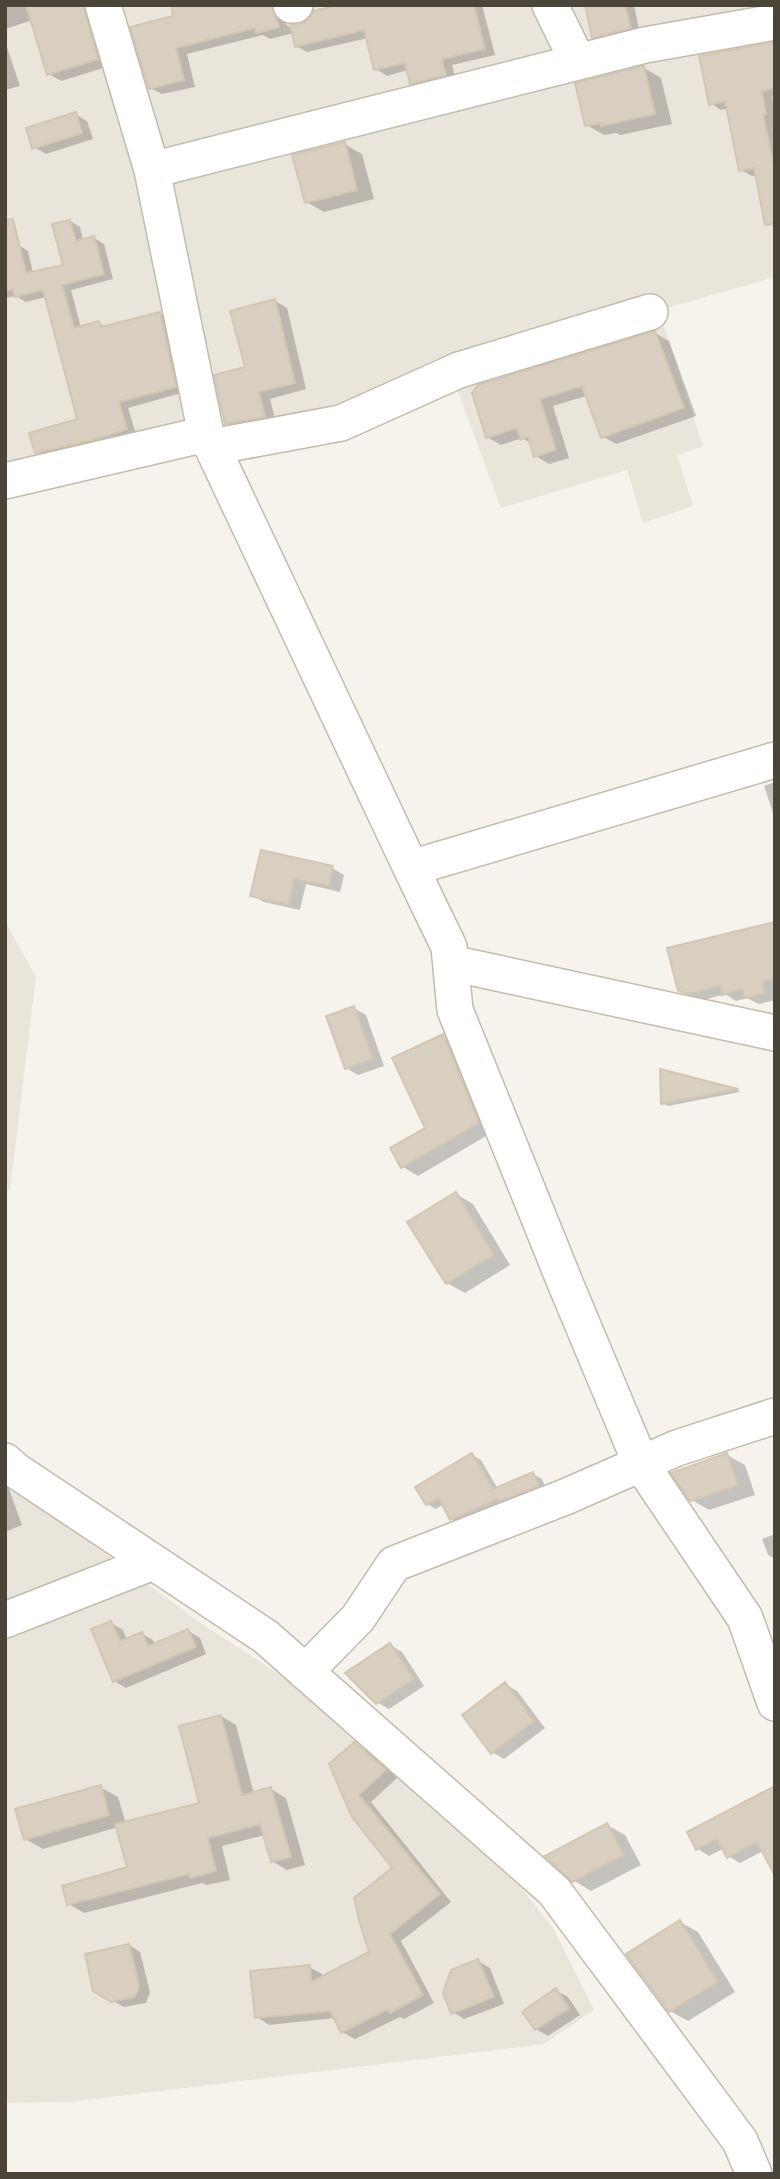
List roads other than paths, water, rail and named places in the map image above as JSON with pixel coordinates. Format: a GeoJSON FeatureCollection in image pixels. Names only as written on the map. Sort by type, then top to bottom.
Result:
{"type":"FeatureCollection","features":[{"type":"Feature","properties":{"kind":"street"},"geometry":{"type":"LineString","coordinates":[[103,5],[152,170],[209,441],[450,947],[455,1010],[641,1464],[745,1618],[775,1703]]}},
{"type":"Feature","properties":{"kind":"street"},"geometry":{"type":"LineString","coordinates":[[550,5],[578,62]]}},
{"type":"Feature","properties":{"kind":"street"},"geometry":{"type":"LineString","coordinates":[[152,170],[645,45],[775,22]]}},
{"type":"Feature","properties":{"kind":"street"},"geometry":{"type":"LineString","coordinates":[[5,481],[209,441],[341,423],[459,370],[650,312]]}},
{"type":"Feature","properties":{"kind":"street"},"geometry":{"type":"LineString","coordinates":[[411,868],[775,760]]}},
{"type":"Feature","properties":{"kind":"street"},"geometry":{"type":"LineString","coordinates":[[451,963],[775,1033]]}},
{"type":"Feature","properties":{"kind":"street"},"geometry":{"type":"LineString","coordinates":[[306,1672],[358,1618],[394,1564],[565,1497],[677,1448],[775,1416]]}},
{"type":"Feature","properties":{"kind":"street"},"geometry":{"type":"LineString","coordinates":[[5,1461],[266,1637],[554,1891],[740,2141],[754,2174]]}},
{"type":"Feature","properties":{"kind":"street"},"geometry":{"type":"LineString","coordinates":[[5,1620],[153,1562]]}}]}
